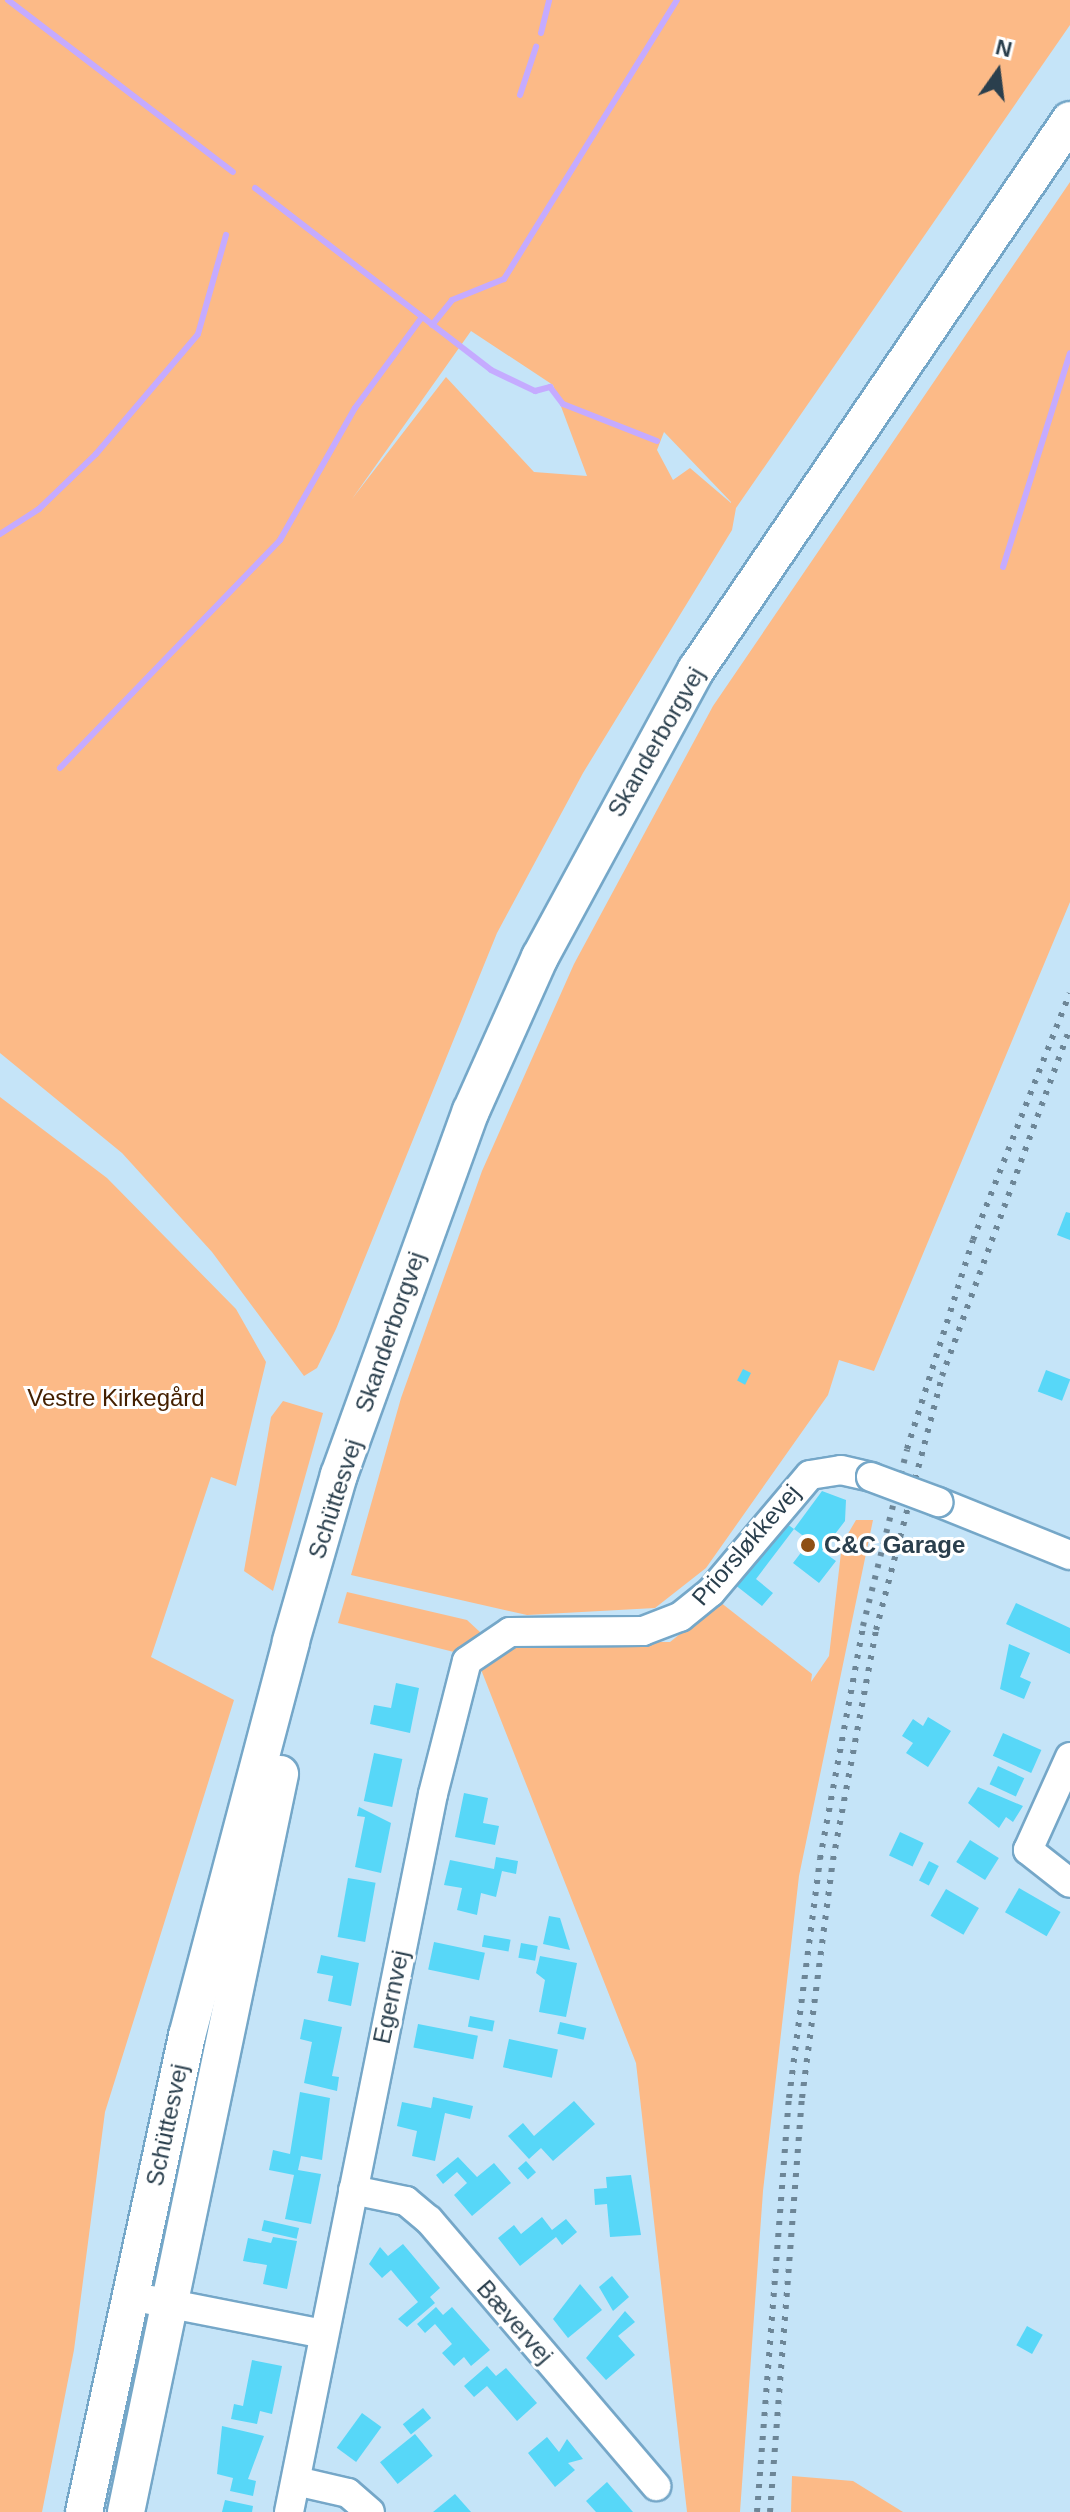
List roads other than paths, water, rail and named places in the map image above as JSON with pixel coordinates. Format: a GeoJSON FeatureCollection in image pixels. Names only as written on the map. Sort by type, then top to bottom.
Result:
{"type":"FeatureCollection","features":[{"type":"Feature","properties":{"kind":"main road","name":"Skanderborgvej"},"geometry":{"type":"LineString","coordinates":[[359,1426],[471,1111],[607,829],[696,670],[1070,120]]}},
{"type":"Feature","properties":{"kind":"main road","name":"Schüttesvej"},"geometry":{"type":"LineString","coordinates":[[84,2512],[187,2036],[291,1641],[359,1426]]}},
{"type":"Feature","properties":{"kind":"main road","name":"Schüttesvej"},"geometry":{"type":"LineString","coordinates":[[126,2512],[168,2304],[359,1426]]}},
{"type":"Feature","properties":{"kind":"street","name":"Priorsløkkevej"},"geometry":{"type":"LineString","coordinates":[[467,1661],[510,1632],[643,1631],[680,1617],[711,1592],[810,1475],[841,1470],[871,1477],[1070,1555]]}},
{"type":"Feature","properties":{"kind":"street","name":"Egernvej"},"geometry":{"type":"LineString","coordinates":[[289,2512],[444,1740],[467,1661]]}},
{"type":"Feature","properties":{"kind":"street"},"geometry":{"type":"LineString","coordinates":[[1070,1757],[1031,1841],[1032,1859],[1070,1883]]}},
{"type":"Feature","properties":{"kind":"street","name":"Bævervej"},"geometry":{"type":"LineString","coordinates":[[353,2190],[406,2201],[429,2220],[656,2486]]}},
{"type":"Feature","properties":{"kind":"street"},"geometry":{"type":"LineString","coordinates":[[130,2296],[323,2334]]}},
{"type":"Feature","properties":{"kind":"street"},"geometry":{"type":"LineString","coordinates":[[296,2481],[348,2493],[370,2512]]}},
{"type":"Feature","properties":{"kind":"waterway"},"geometry":{"type":"LineString","coordinates":[[8,0],[233,172]]}},
{"type":"Feature","properties":{"kind":"waterway"},"geometry":{"type":"LineString","coordinates":[[541,33],[549,0]]}},
{"type":"Feature","properties":{"kind":"waterway"},"geometry":{"type":"LineString","coordinates":[[432,325],[452,300],[504,279],[677,0]]}},
{"type":"Feature","properties":{"kind":"waterway"},"geometry":{"type":"LineString","coordinates":[[520,95],[536,47]]}},
{"type":"Feature","properties":{"kind":"waterway"},"geometry":{"type":"LineString","coordinates":[[255,188],[491,370],[535,391],[550,387],[563,404],[657,441]]}},
{"type":"Feature","properties":{"kind":"waterway"},"geometry":{"type":"LineString","coordinates":[[0,534],[39,509],[96,454],[198,334],[226,235]]}},
{"type":"Feature","properties":{"kind":"waterway"},"geometry":{"type":"LineString","coordinates":[[60,768],[280,540],[355,408],[422,317]]}},
{"type":"Feature","properties":{"kind":"waterway"},"geometry":{"type":"LineString","coordinates":[[1003,567],[1070,353]]}},
{"type":"Feature","properties":{"kind":"railway"},"geometry":{"type":"LineString","coordinates":[[757,2512],[789,2098],[820,1859],[863,1626],[907,1449],[973,1240],[1070,993]]}},
{"type":"Feature","properties":{"kind":"railway"},"geometry":{"type":"LineString","coordinates":[[770,2512],[802,2098],[833,1860],[876,1630],[942,1376],[1070,1028]]}},
{"type":"Feature","properties":{"kind":"place","name":"C&C Garage"},"geometry":{"type":"Point","coordinates":[808,1545]}},
{"type":"Feature","properties":{"kind":"park label","name":"Vestre Kirkegård"},"geometry":{"type":"Point","coordinates":[116,1398]}}]}
